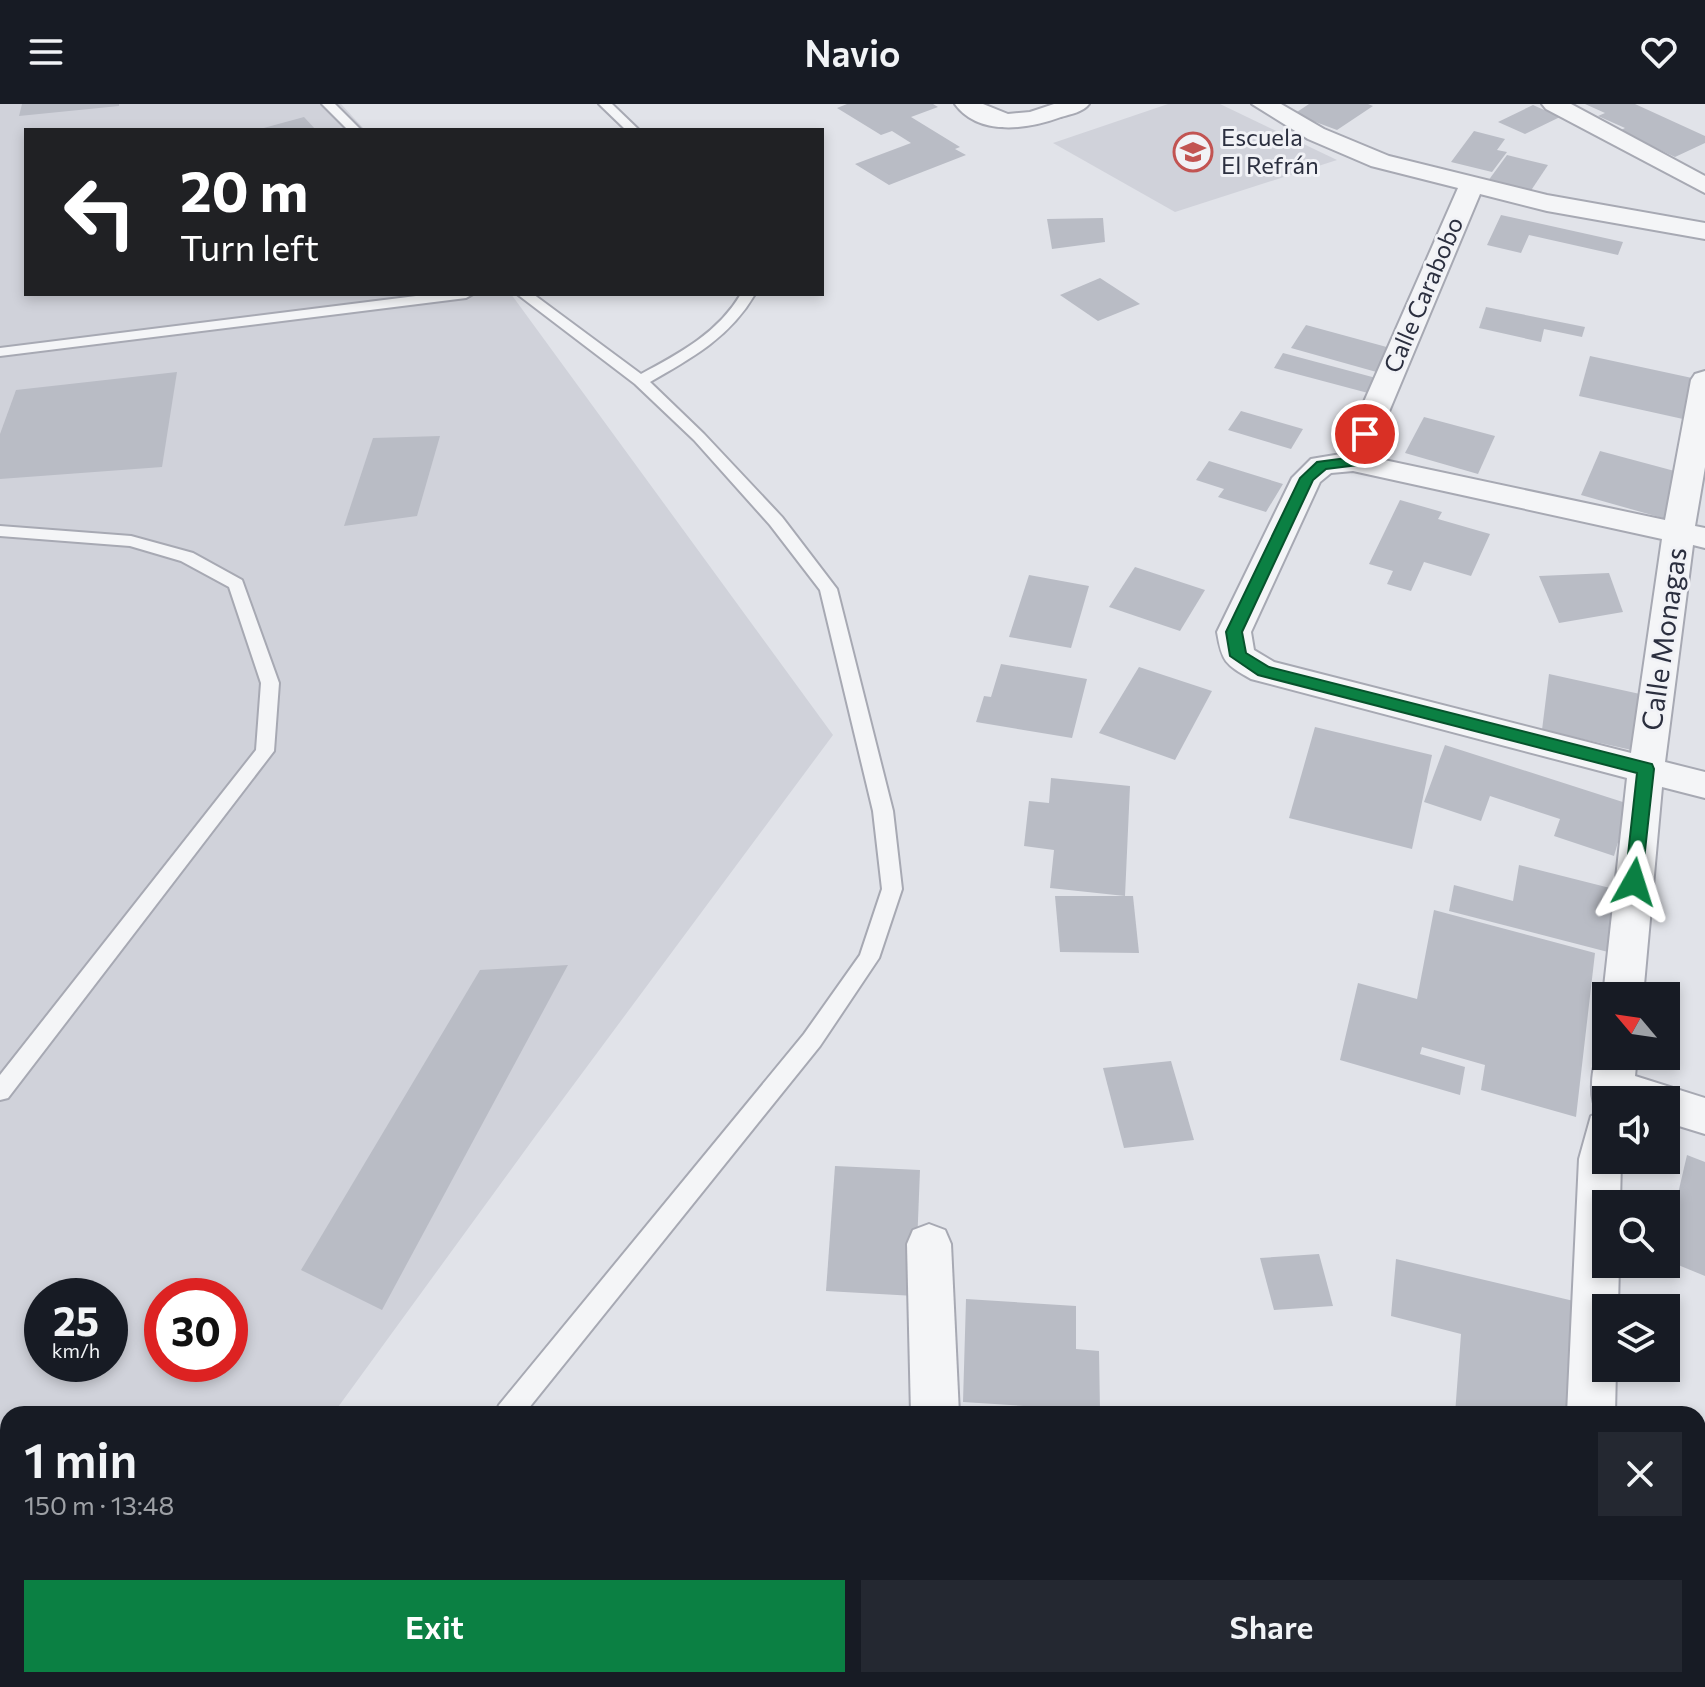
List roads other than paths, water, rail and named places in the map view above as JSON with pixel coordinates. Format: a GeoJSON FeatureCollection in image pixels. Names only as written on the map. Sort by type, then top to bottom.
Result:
{"type":"FeatureCollection","features":[{"type":"Feature","properties":{"kind":"street"},"geometry":{"type":"LineString","coordinates":[[967,104],[997,121],[1019,124],[1077,104]]}},
{"type":"Feature","properties":{"kind":"street"},"geometry":{"type":"LineString","coordinates":[[1264,104],[1316,134],[1380,161],[1547,203],[1705,231]]}},
{"type":"Feature","properties":{"kind":"street"},"geometry":{"type":"LineString","coordinates":[[1554,104],[1705,186]]}},
{"type":"Feature","properties":{"kind":"street","name":"Calle Carabobo"},"geometry":{"type":"LineString","coordinates":[[1353,462],[1472,184]]}},
{"type":"Feature","properties":{"kind":"street","name":"Calle Monagas"},"geometry":{"type":"LineString","coordinates":[[1624,982],[1646,769],[1692,534],[1705,380]]}},
{"type":"Feature","properties":{"kind":"street"},"geometry":{"type":"LineString","coordinates":[[1692,534],[1353,462],[1322,465],[1307,478],[1234,632],[1238,656],[1263,671],[1705,785]]}},
{"type":"Feature","properties":{"kind":"street"},"geometry":{"type":"LineString","coordinates":[[1680,1108],[1705,1116]]}},
{"type":"Feature","properties":{"kind":"street"},"geometry":{"type":"LineString","coordinates":[[1591,1406],[1599,1174]]}},
{"type":"Feature","properties":{"kind":"street"},"geometry":{"type":"LineString","coordinates":[[929,1244],[935,1406]]}},
{"type":"Feature","properties":{"kind":"lane"},"geometry":{"type":"LineString","coordinates":[[328,104],[353,128]]}},
{"type":"Feature","properties":{"kind":"lane"},"geometry":{"type":"LineString","coordinates":[[605,104],[631,128]]}},
{"type":"Feature","properties":{"kind":"lane"},"geometry":{"type":"LineString","coordinates":[[0,352],[450,296]]}},
{"type":"Feature","properties":{"kind":"lane"},"geometry":{"type":"LineString","coordinates":[[515,1406],[812,1040],[869,958],[892,889],[883,811],[828,589],[776,521],[699,437],[640,381],[527,296]]}},
{"type":"Feature","properties":{"kind":"lane"},"geometry":{"type":"LineString","coordinates":[[640,381],[704,345],[738,315],[747,296]]}},
{"type":"Feature","properties":{"kind":"lane"},"geometry":{"type":"LineString","coordinates":[[0,531],[131,541],[187,557],[236,584],[270,683],[265,751],[0,1091]]}},
{"type":"Feature","properties":{"kind":"place","name":"Escuela El Refrán"},"geometry":{"type":"Point","coordinates":[1193,152]}}]}
